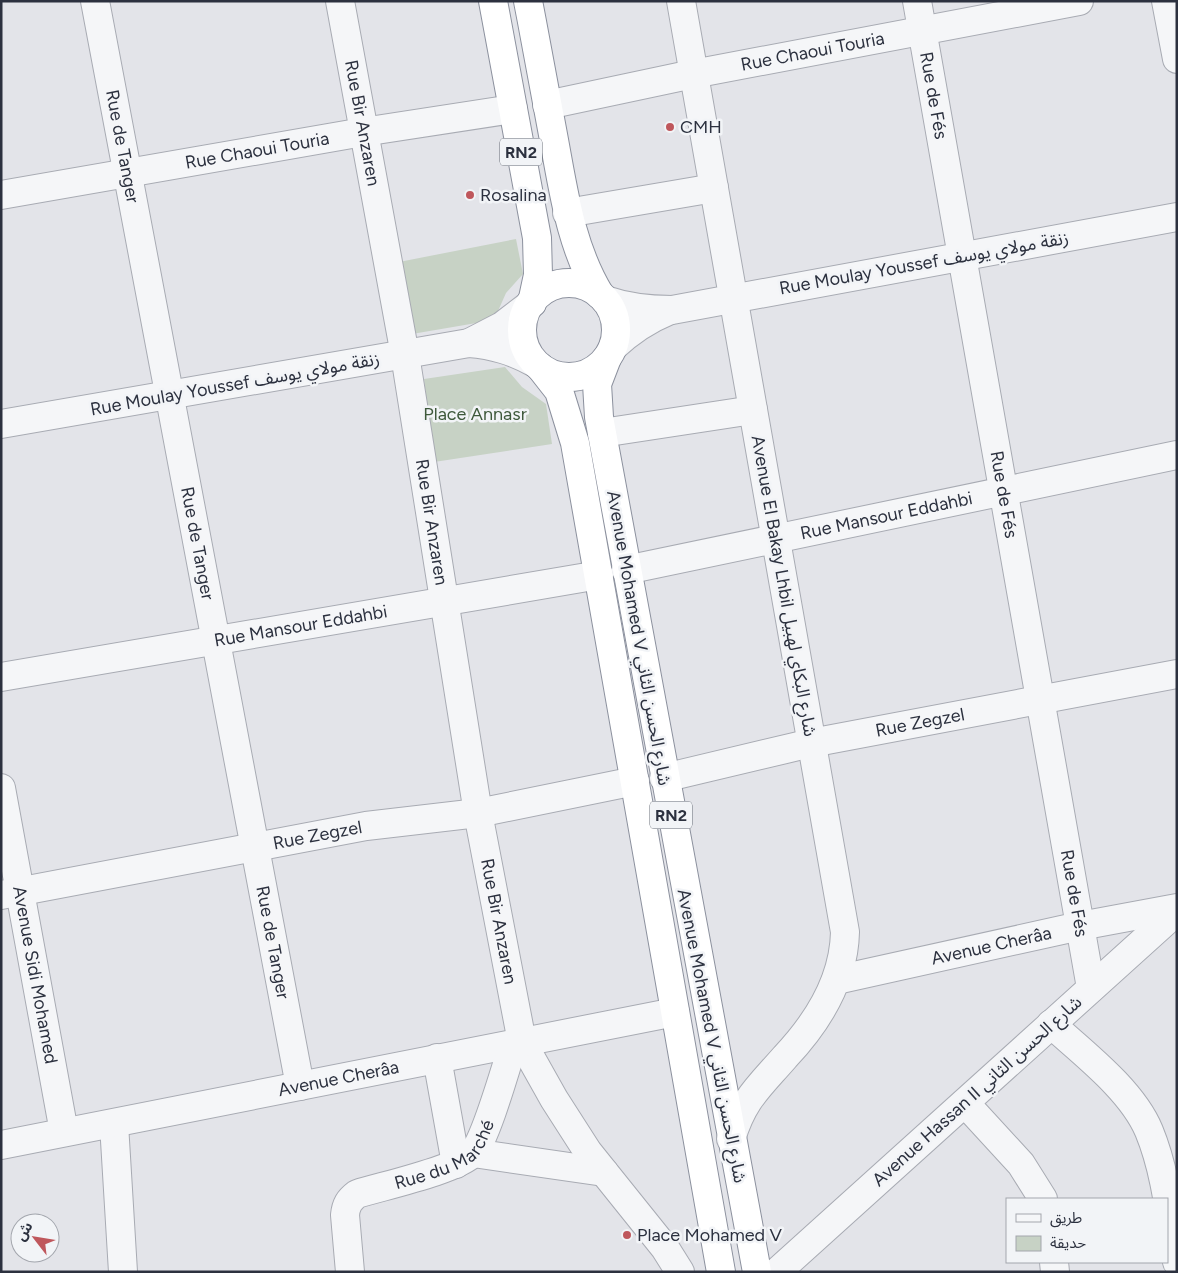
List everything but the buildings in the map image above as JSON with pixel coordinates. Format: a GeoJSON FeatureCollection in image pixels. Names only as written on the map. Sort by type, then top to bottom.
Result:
{"type":"FeatureCollection","features":[{"type":"Feature","properties":{"kind":"highway","name":"Avenue Mohamed V شارع الحسن الثاني"},"geometry":{"type":"LineString","coordinates":[[493,1],[539,257],[538,275],[532,303]]}},
{"type":"Feature","properties":{"kind":"highway","name":"Avenue Mohamed V شارع الحسن الثاني"},"geometry":{"type":"LineString","coordinates":[[528,1],[567,213],[579,254],[588,274],[616,322],[610,352],[597,384],[602,433],[664,778],[757,1272]]}},
{"type":"Feature","properties":{"kind":"highway","name":"Avenue Mohamed V شارع الحسن الثاني"},"geometry":{"type":"LineString","coordinates":[[603,298],[587,287],[564,284],[556,285],[543,292],[532,303],[525,314],[522,327],[528,352],[559,391],[571,426],[599,575],[721,1272]]}},
{"type":"Feature","properties":{"kind":"highway"},"geometry":{"type":"LineString","coordinates":[[538,365],[554,375],[568,377],[583,375],[596,368],[610,352]]}},
{"type":"Feature","properties":{"kind":"street","name":"Rue de Tanger"},"geometry":{"type":"LineString","coordinates":[[95,1],[300,1086]]}},
{"type":"Feature","properties":{"kind":"street","name":"Rue Bir Anzaren"},"geometry":{"type":"LineString","coordinates":[[340,1],[404,355],[443,602],[518,1044]]}},
{"type":"Feature","properties":{"kind":"street","name":"Avenue El Bakay Lhbil شارع البكاي لهبيل"},"geometry":{"type":"LineString","coordinates":[[681,1],[845,932],[843,956],[836,980],[814,1021],[800,1040],[755,1088],[744,1104],[731,1139]]}},
{"type":"Feature","properties":{"kind":"street","name":"Rue de Fés"},"geometry":{"type":"LineString","coordinates":[[918,1],[1091,988]]}},
{"type":"Feature","properties":{"kind":"street","name":"Rue Chaoui Touria"},"geometry":{"type":"LineString","coordinates":[[548,105],[693,74],[1078,1]]}},
{"type":"Feature","properties":{"kind":"street"},"geometry":{"type":"LineString","coordinates":[[1166,1],[1177,59]]}},
{"type":"Feature","properties":{"kind":"street","name":"Rue Chaoui Touria"},"geometry":{"type":"LineString","coordinates":[[1,195],[363,132],[513,109]]}},
{"type":"Feature","properties":{"kind":"street"},"geometry":{"type":"LineString","coordinates":[[567,213],[714,188]]}},
{"type":"Feature","properties":{"kind":"street","name":"Rue Moulay Youssef زنقة مولاي يوسف"},"geometry":{"type":"LineString","coordinates":[[672,310],[1177,217]]}},
{"type":"Feature","properties":{"kind":"street"},"geometry":{"type":"LineString","coordinates":[[603,298],[627,307],[649,310],[672,310]]}},
{"type":"Feature","properties":{"kind":"street"},"geometry":{"type":"LineString","coordinates":[[469,343],[502,326],[532,303]]}},
{"type":"Feature","properties":{"kind":"street"},"geometry":{"type":"LineString","coordinates":[[610,352],[630,330],[650,318],[672,310]]}},
{"type":"Feature","properties":{"kind":"street"},"geometry":{"type":"LineString","coordinates":[[469,343],[492,345],[514,352],[538,365]]}},
{"type":"Feature","properties":{"kind":"street","name":"Rue Moulay Youssef زنقة مولاي يوسف"},"geometry":{"type":"LineString","coordinates":[[1,424],[469,343]]}},
{"type":"Feature","properties":{"kind":"street"},"geometry":{"type":"LineString","coordinates":[[602,433],[753,410]]}},
{"type":"Feature","properties":{"kind":"street","name":"Rue Mansour Eddahbi"},"geometry":{"type":"LineString","coordinates":[[626,570],[1177,455]]}},
{"type":"Feature","properties":{"kind":"street","name":"Rue Mansour Eddahbi"},"geometry":{"type":"LineString","coordinates":[[1,677],[599,575]]}},
{"type":"Feature","properties":{"kind":"street","name":"Rue Zegzel"},"geometry":{"type":"LineString","coordinates":[[664,778],[811,743],[1177,674]]}},
{"type":"Feature","properties":{"kind":"street","name":"Rue Zegzel"},"geometry":{"type":"LineString","coordinates":[[11,893],[366,826],[478,813],[635,781]]}},
{"type":"Feature","properties":{"kind":"street","name":"Avenue Sidi Mohamed"},"geometry":{"type":"LineString","coordinates":[[1,788],[11,893],[64,1132]]}},
{"type":"Feature","properties":{"kind":"street","name":"Avenue Cherâa"},"geometry":{"type":"LineString","coordinates":[[836,980],[1080,926],[1177,909]]}},
{"type":"Feature","properties":{"kind":"street","name":"Avenue Hassan II شارع الحسن الثاني"},"geometry":{"type":"LineString","coordinates":[[777,1272],[1177,909]]}},
{"type":"Feature","properties":{"kind":"street","name":"Avenue Cherâa"},"geometry":{"type":"LineString","coordinates":[[1,1145],[676,1012]]}},
{"type":"Feature","properties":{"kind":"street"},"geometry":{"type":"LineString","coordinates":[[1052,1024],[1098,1066],[1129,1100],[1148,1130],[1170,1179],[1177,1262]]}},
{"type":"Feature","properties":{"kind":"street"},"geometry":{"type":"LineString","coordinates":[[518,1044],[604,1172],[665,1248],[680,1272]]}},
{"type":"Feature","properties":{"kind":"street","name":"Rue du Marché"},"geometry":{"type":"LineString","coordinates":[[350,1272],[345,1215],[346,1206],[350,1199],[357,1194],[464,1158],[483,1133],[518,1044]]}},
{"type":"Feature","properties":{"kind":"street"},"geometry":{"type":"LineString","coordinates":[[437,1058],[464,1158],[604,1172]]}},
{"type":"Feature","properties":{"kind":"street"},"geometry":{"type":"LineString","coordinates":[[964,1103],[1022,1164],[1042,1198]]}},
{"type":"Feature","properties":{"kind":"street"},"geometry":{"type":"LineString","coordinates":[[114,1124],[123,1272]]}},
{"type":"Feature","properties":{"kind":"green space"},"geometry":{"type":"Polygon","coordinates":[[[516,239],[523,274],[506,293],[494,320],[412,334],[399,262],[516,239]]]}},
{"type":"Feature","properties":{"kind":"green space","name":"Place Annasr"},"geometry":{"type":"Polygon","coordinates":[[[505,367],[522,387],[546,404],[552,444],[434,462],[424,379],[505,367]]]}},
{"type":"Feature","properties":{"kind":"place","name":"CMH"},"geometry":{"type":"Point","coordinates":[670,127]}},
{"type":"Feature","properties":{"kind":"place","name":"Rosalina"},"geometry":{"type":"Point","coordinates":[470,195]}},
{"type":"Feature","properties":{"kind":"place","name":"Place Mohamed V"},"geometry":{"type":"Point","coordinates":[627,1235]}}]}
